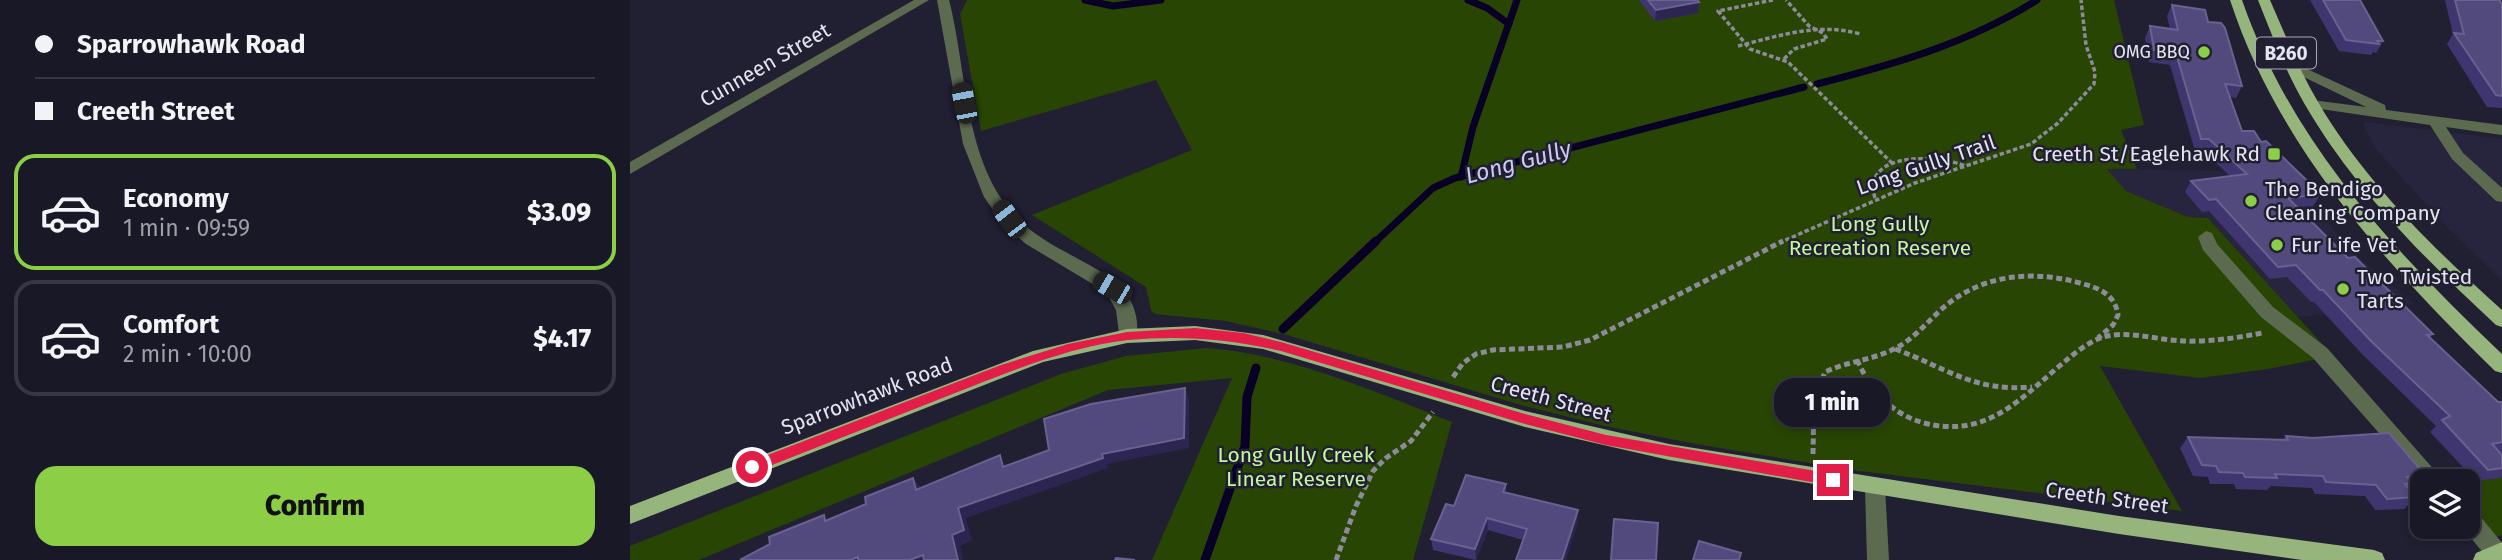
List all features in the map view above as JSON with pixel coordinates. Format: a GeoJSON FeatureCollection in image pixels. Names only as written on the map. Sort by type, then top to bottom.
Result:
{"type":"FeatureCollection","features":[{"type":"Feature","properties":{"kind":"main road","name":"B260"},"geometry":{"type":"LineString","coordinates":[[2236,0],[2277,96],[2335,184],[2414,276],[2502,366]]}},
{"type":"Feature","properties":{"kind":"main road","name":"B260"},"geometry":{"type":"LineString","coordinates":[[2264,0],[2292,66],[2312,104],[2356,168],[2396,216],[2502,320]]}},
{"type":"Feature","properties":{"kind":"main road","name":"Creeth Street"},"geometry":{"type":"LineString","coordinates":[[1127,336],[1195,333],[1243,338],[1594,437],[1875,487],[2119,525],[2374,560]]}},
{"type":"Feature","properties":{"kind":"main road","name":"Sparrowhawk Road"},"geometry":{"type":"LineString","coordinates":[[630,515],[1006,368],[1068,348],[1127,336]]}},
{"type":"Feature","properties":{"kind":"street","name":"Cunneen Street"},"geometry":{"type":"LineString","coordinates":[[630,169],[923,0]]}},
{"type":"Feature","properties":{"kind":"street"},"geometry":{"type":"LineString","coordinates":[[943,0],[973,153],[987,187],[1009,219],[1034,242],[1112,288],[1119,295],[1127,308],[1127,336]]}},
{"type":"Feature","properties":{"kind":"street"},"geometry":{"type":"LineString","coordinates":[[2292,66],[2402,117]]}},
{"type":"Feature","properties":{"kind":"street"},"geometry":{"type":"LineString","coordinates":[[2312,104],[2502,130]]}},
{"type":"Feature","properties":{"kind":"street"},"geometry":{"type":"LineString","coordinates":[[2435,121],[2458,156],[2502,197]]}},
{"type":"Feature","properties":{"kind":"street"},"geometry":{"type":"LineString","coordinates":[[2206,237],[2208,246],[2256,302],[2320,353],[2423,469]]}},
{"type":"Feature","properties":{"kind":"street"},"geometry":{"type":"LineString","coordinates":[[1875,487],[1878,560]]}},
{"type":"Feature","properties":{"kind":"street"},"geometry":{"type":"LineString","coordinates":[[2480,535],[2496,557]]}},
{"type":"Feature","properties":{"kind":"path"},"geometry":{"type":"LineString","coordinates":[[1773,0],[1718,11],[1755,52],[1784,59],[1893,164]]}},
{"type":"Feature","properties":{"kind":"path"},"geometry":{"type":"LineString","coordinates":[[1784,59],[1794,49],[1826,41],[1826,35],[1786,0]]}},
{"type":"Feature","properties":{"kind":"path","name":"Long Gully Trail"},"geometry":{"type":"LineString","coordinates":[[1450,382],[1463,363],[1476,354],[1493,350],[1563,347],[1590,340],[1767,248],[1875,198],[2031,144],[2052,129],[2092,88],[2096,75],[2087,50],[2081,0]]}},
{"type":"Feature","properties":{"kind":"path"},"geometry":{"type":"LineString","coordinates":[[1738,46],[1816,29],[1839,29],[1860,34]]}},
{"type":"Feature","properties":{"kind":"path"},"geometry":{"type":"LineString","coordinates":[[1875,198],[1875,181],[1893,164],[1908,159],[1932,158],[1965,166]]}},
{"type":"Feature","properties":{"kind":"path"},"geometry":{"type":"LineString","coordinates":[[1812,476],[1815,398],[1820,379],[1833,368],[1857,360],[1895,349],[1964,292],[1997,278],[2057,278],[2103,291],[2114,299],[2118,315],[2113,325],[2097,339],[2000,414],[1959,426],[1916,422],[1898,414],[1885,404],[1861,373],[1857,360]]}},
{"type":"Feature","properties":{"kind":"path"},"geometry":{"type":"LineString","coordinates":[[2097,339],[2124,335],[2203,342],[2287,328]]}},
{"type":"Feature","properties":{"kind":"path"},"geometry":{"type":"LineString","coordinates":[[1895,349],[1920,357],[1980,386],[1997,389],[2035,387]]}},
{"type":"Feature","properties":{"kind":"path"},"geometry":{"type":"LineString","coordinates":[[1336,560],[1356,506],[1373,471],[1386,458],[1411,441],[1436,407]]}},
{"type":"Feature","properties":{"kind":"shaded area"},"geometry":{"type":"Polygon","coordinates":[[[2365,122],[2502,139],[2502,281],[2449,229],[2376,149],[2363,125],[2365,122]]]}},
{"type":"Feature","properties":{"kind":"shaded area"},"geometry":{"type":"Polygon","coordinates":[[[2107,169],[2277,172],[2313,206],[2355,254],[2414,304],[2298,317],[2208,218],[2188,217],[2125,191],[2107,169]]]}},
{"type":"Feature","properties":{"kind":"green space","name":"Long Gully Recreation Reserve"},"geometry":{"type":"Polygon","coordinates":[[[967,0],[2114,0],[2144,125],[2121,130],[2137,169],[2107,169],[2126,191],[2188,217],[2208,218],[2333,356],[2268,369],[2200,378],[2100,366],[2182,511],[1852,470],[1696,444],[1605,426],[1521,405],[1287,335],[1226,321],[1155,314],[1151,310],[1146,287],[1032,215],[1192,150],[1156,80],[981,131],[960,14],[967,0]]]}},
{"type":"Feature","properties":{"kind":"green space","name":"Long Gully Creek Linear Reserve"},"geometry":{"type":"Polygon","coordinates":[[[1207,348],[1237,351],[1300,366],[1452,422],[1413,560],[1152,560],[1232,378],[1108,390],[699,560],[630,560],[630,546],[1061,374],[1126,356],[1207,348]]]}},
{"type":"Feature","properties":{"kind":"green space"},"geometry":{"type":"Polygon","coordinates":[[[2502,477],[2502,535],[2476,544],[2472,539],[2480,539],[2480,481],[2502,477]]]}},
{"type":"Feature","properties":{"kind":"building"},"geometry":{"type":"Polygon","coordinates":[[[1648,0],[1697,0],[1699,2],[1656,10],[1648,0]]]}},
{"type":"Feature","properties":{"kind":"building"},"geometry":{"type":"Polygon","coordinates":[[[2323,0],[2360,0],[2383,41],[2377,41],[2379,44],[2346,40],[2323,0]]]}},
{"type":"Feature","properties":{"kind":"building"},"geometry":{"type":"Polygon","coordinates":[[[2455,0],[2500,0],[2502,96],[2496,95],[2454,33],[2464,34],[2455,0]]]}},
{"type":"Feature","properties":{"kind":"building"},"geometry":{"type":"Polygon","coordinates":[[[2172,5],[2205,10],[2208,22],[2221,23],[2225,28],[2242,86],[2225,84],[2242,131],[2254,131],[2261,142],[2266,141],[2321,194],[2288,198],[2348,258],[2355,257],[2433,334],[2427,335],[2498,402],[2502,402],[2502,442],[2492,444],[2502,455],[2502,468],[2488,470],[2442,420],[2450,416],[2372,342],[2323,290],[2296,265],[2278,267],[2216,199],[2209,200],[2191,181],[2247,174],[2209,139],[2201,139],[2176,53],[2154,50],[2150,26],[2178,30],[2172,5]]]}},
{"type":"Feature","properties":{"kind":"building"},"geometry":{"type":"Polygon","coordinates":[[[1185,388],[1184,438],[1102,454],[1103,458],[958,508],[964,530],[952,535],[958,560],[924,560],[923,555],[910,560],[858,560],[858,557],[851,560],[740,560],[770,544],[769,537],[824,515],[825,521],[866,504],[865,497],[913,478],[916,490],[1000,455],[1003,467],[1049,450],[1044,419],[1091,404],[1185,388]]]}},
{"type":"Feature","properties":{"kind":"building"},"geometry":{"type":"Polygon","coordinates":[[[2389,433],[2420,469],[2410,469],[2410,477],[2407,477],[2410,483],[2405,484],[2410,490],[2410,497],[2387,499],[2376,485],[2326,482],[2323,476],[2275,474],[2277,478],[2245,477],[2243,473],[2219,472],[2216,466],[2202,465],[2188,437],[2288,440],[2286,436],[2313,438],[2389,433]]]}},
{"type":"Feature","properties":{"kind":"building"},"geometry":{"type":"Polygon","coordinates":[[[1466,475],[1506,484],[1503,492],[1578,510],[1562,560],[1516,560],[1527,529],[1487,518],[1475,549],[1431,539],[1446,504],[1454,506],[1466,475]]]}},
{"type":"Feature","properties":{"kind":"building"},"geometry":{"type":"Polygon","coordinates":[[[1614,519],[1658,523],[1656,560],[1611,560],[1614,519]]]}},
{"type":"Feature","properties":{"kind":"building"},"geometry":{"type":"Polygon","coordinates":[[[1699,541],[1741,553],[1739,560],[1693,560],[1699,541]]]}},
{"type":"Feature","properties":{"kind":"waterway"},"geometry":{"type":"LineString","coordinates":[[1085,0],[1113,6],[1161,0]]}},
{"type":"Feature","properties":{"kind":"waterway"},"geometry":{"type":"LineString","coordinates":[[1468,0],[1487,8],[1509,24]]}},
{"type":"Feature","properties":{"kind":"waterway"},"geometry":{"type":"LineString","coordinates":[[1509,24],[1517,0]]}},
{"type":"Feature","properties":{"kind":"waterway","name":"Long Gully"},"geometry":{"type":"LineString","coordinates":[[1817,84],[1931,51],[1985,28],[2037,0]]}},
{"type":"Feature","properties":{"kind":"waterway"},"geometry":{"type":"LineString","coordinates":[[1461,176],[1473,127],[1509,24]]}},
{"type":"Feature","properties":{"kind":"waterway","name":"Long Gully"},"geometry":{"type":"LineString","coordinates":[[1461,176],[1804,87]]}},
{"type":"Feature","properties":{"kind":"waterway","name":"Long Gully"},"geometry":{"type":"LineString","coordinates":[[1374,243],[1433,188],[1461,176]]}},
{"type":"Feature","properties":{"kind":"waterway","name":"Long Gully"},"geometry":{"type":"LineString","coordinates":[[1283,329],[1376,241]]}},
{"type":"Feature","properties":{"kind":"waterway","name":"Long Gully"},"geometry":{"type":"LineString","coordinates":[[1205,560],[1245,446],[1247,397],[1256,368]]}},
{"type":"Feature","properties":{"kind":"place","name":"OMG BBQ"},"geometry":{"type":"Point","coordinates":[2204,52]}},
{"type":"Feature","properties":{"kind":"place","name":"Creeth St/Eaglehawk Rd"},"geometry":{"type":"Point","coordinates":[2274,154]}},
{"type":"Feature","properties":{"kind":"place","name":"The Bendigo Cleaning Company"},"geometry":{"type":"Point","coordinates":[2251,201]}},
{"type":"Feature","properties":{"kind":"place","name":"Fur Life Vet"},"geometry":{"type":"Point","coordinates":[2277,245]}},
{"type":"Feature","properties":{"kind":"place","name":"Two Twisted Tarts"},"geometry":{"type":"Point","coordinates":[2343,289]}},
{"type":"Feature","properties":{"kind":"route"},"geometry":{"type":"LineString","coordinates":[[752,467],[1006,368],[1068,348],[1127,336],[1195,333],[1243,338],[1281,347],[1606,440],[1833,480]]}}]}
